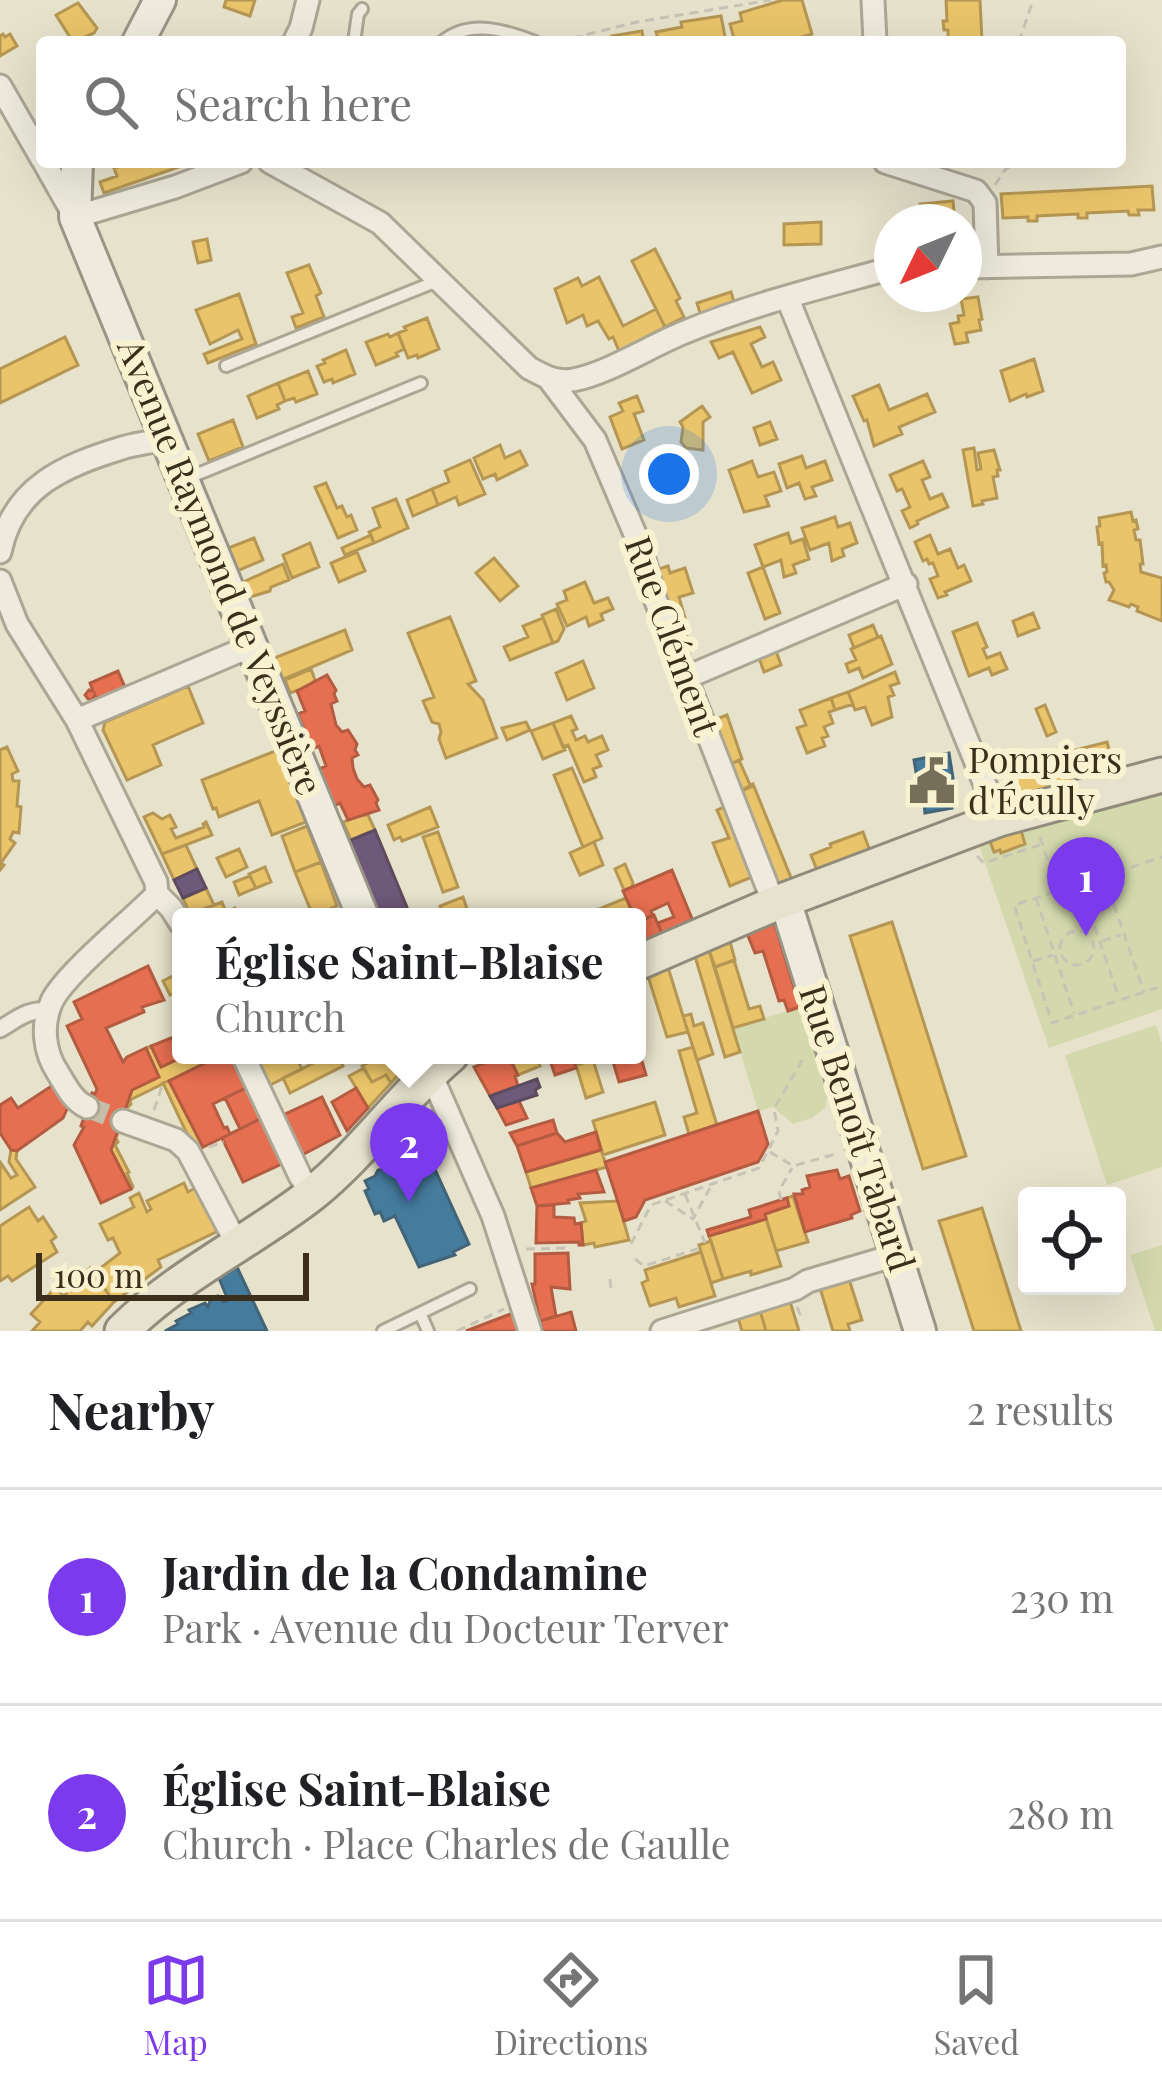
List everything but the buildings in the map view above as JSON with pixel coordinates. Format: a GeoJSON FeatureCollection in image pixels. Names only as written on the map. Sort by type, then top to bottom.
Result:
{"type":"FeatureCollection","features":[{"type":"Feature","properties":{"kind":"main road"},"geometry":{"type":"LineString","coordinates":[[141,36],[160,0]]}},
{"type":"Feature","properties":{"kind":"main road"},"geometry":{"type":"LineString","coordinates":[[75,217],[77,168]]}},
{"type":"Feature","properties":{"kind":"main road","name":"Avenue Raymond de Veyssière"},"geometry":{"type":"LineString","coordinates":[[75,217],[359,908]]}},
{"type":"Feature","properties":{"kind":"main road"},"geometry":{"type":"LineString","coordinates":[[646,960],[784,910],[999,819],[1162,776]]}},
{"type":"Feature","properties":{"kind":"main road","name":"Rue Benoît Tabard"},"geometry":{"type":"LineString","coordinates":[[784,910],[920,1331]]}},
{"type":"Feature","properties":{"kind":"main road"},"geometry":{"type":"LineString","coordinates":[[122,1331],[143,1311],[312,1193],[432,1064]]}},
{"type":"Feature","properties":{"kind":"street"},"geometry":{"type":"LineString","coordinates":[[297,36],[308,0]]}},
{"type":"Feature","properties":{"kind":"street"},"geometry":{"type":"LineString","coordinates":[[873,0],[874,36]]}},
{"type":"Feature","properties":{"kind":"street"},"geometry":{"type":"LineString","coordinates":[[0,86],[36,148]]}},
{"type":"Feature","properties":{"kind":"street"},"geometry":{"type":"LineString","coordinates":[[47,168],[75,217],[226,168]]}},
{"type":"Feature","properties":{"kind":"street","name":"Rue Clément"},"geometry":{"type":"LineString","coordinates":[[281,168],[380,223],[529,368],[549,380],[595,440],[641,548],[685,678],[784,910]]}},
{"type":"Feature","properties":{"kind":"street"},"geometry":{"type":"LineString","coordinates":[[904,168],[976,191],[986,203],[982,226]]}},
{"type":"Feature","properties":{"kind":"street"},"geometry":{"type":"LineString","coordinates":[[982,267],[1131,264],[1162,257]]}},
{"type":"Feature","properties":{"kind":"street"},"geometry":{"type":"LineString","coordinates":[[549,380],[587,376],[687,331],[874,273]]}},
{"type":"Feature","properties":{"kind":"street"},"geometry":{"type":"LineString","coordinates":[[787,297],[999,819]]}},
{"type":"Feature","properties":{"kind":"street"},"geometry":{"type":"LineString","coordinates":[[0,552],[6,514],[28,493],[71,467],[168,437]]}},
{"type":"Feature","properties":{"kind":"street"},"geometry":{"type":"LineString","coordinates":[[0,581],[17,624],[77,720],[156,882],[157,894],[172,908]]}},
{"type":"Feature","properties":{"kind":"street"},"geometry":{"type":"LineString","coordinates":[[685,678],[905,584]]}},
{"type":"Feature","properties":{"kind":"street"},"geometry":{"type":"LineString","coordinates":[[77,720],[250,646]]}},
{"type":"Feature","properties":{"kind":"street"},"geometry":{"type":"LineString","coordinates":[[87,1108],[78,1103],[47,1054],[50,1008],[77,971],[157,894]]}},
{"type":"Feature","properties":{"kind":"street"},"geometry":{"type":"LineString","coordinates":[[0,1029],[36,1009],[50,1008]]}},
{"type":"Feature","properties":{"kind":"street"},"geometry":{"type":"LineString","coordinates":[[247,1064],[312,1193]]}},
{"type":"Feature","properties":{"kind":"street"},"geometry":{"type":"LineString","coordinates":[[436,1064],[493,1216],[516,1251],[520,1318]]}},
{"type":"Feature","properties":{"kind":"street"},"geometry":{"type":"LineString","coordinates":[[122,1121],[176,1140],[188,1151],[237,1244]]}},
{"type":"Feature","properties":{"kind":"street"},"geometry":{"type":"LineString","coordinates":[[662,1331],[896,1255]]}},
{"type":"Feature","properties":{"kind":"lane"},"geometry":{"type":"LineString","coordinates":[[355,36],[362,9]]}},
{"type":"Feature","properties":{"kind":"lane"},"geometry":{"type":"LineString","coordinates":[[449,36],[498,27],[520,36]]}},
{"type":"Feature","properties":{"kind":"lane"},"geometry":{"type":"LineString","coordinates":[[226,366],[440,280]]}},
{"type":"Feature","properties":{"kind":"lane"},"geometry":{"type":"LineString","coordinates":[[184,479],[421,383]]}},
{"type":"Feature","properties":{"kind":"lane"},"geometry":{"type":"LineString","coordinates":[[383,1331],[470,1289]]}},
{"type":"Feature","properties":{"kind":"lane"},"geometry":{"type":"LineString","coordinates":[[420,1313],[428,1331]]}},
{"type":"Feature","properties":{"kind":"path"},"geometry":{"type":"LineString","coordinates":[[581,36],[771,0]]}},
{"type":"Feature","properties":{"kind":"path"},"geometry":{"type":"LineString","coordinates":[[1021,36],[1033,0]]}},
{"type":"Feature","properties":{"kind":"path"},"geometry":{"type":"LineString","coordinates":[[986,203],[1009,168]]}},
{"type":"Feature","properties":{"kind":"path"},"geometry":{"type":"LineString","coordinates":[[1038,830],[1058,891]]}},
{"type":"Feature","properties":{"kind":"path"},"geometry":{"type":"LineString","coordinates":[[957,836],[984,863],[1042,844]]}},
{"type":"Feature","properties":{"kind":"path"},"geometry":{"type":"LineString","coordinates":[[1162,857],[1014,905],[1052,1023],[1162,986]]}},
{"type":"Feature","properties":{"kind":"path"},"geometry":{"type":"LineString","coordinates":[[1104,876],[1144,992]]}},
{"type":"Feature","properties":{"kind":"path"},"geometry":{"type":"LineString","coordinates":[[1080,884],[1119,1000]]}},
{"type":"Feature","properties":{"kind":"path"},"geometry":{"type":"LineString","coordinates":[[1036,898],[1075,1015]]}},
{"type":"Feature","properties":{"kind":"path"},"geometry":{"type":"LineString","coordinates":[[1072,932],[1087,935],[1093,944],[1092,956],[1084,964],[1072,965],[1057,954],[1072,932]]}},
{"type":"Feature","properties":{"kind":"path"},"geometry":{"type":"LineString","coordinates":[[1093,944],[1123,934]]}},
{"type":"Feature","properties":{"kind":"path"},"geometry":{"type":"LineString","coordinates":[[1031,962],[1057,954]]}},
{"type":"Feature","properties":{"kind":"path"},"geometry":{"type":"LineString","coordinates":[[631,1244],[651,1204],[759,1168],[778,1130],[774,1109],[803,1055]]}},
{"type":"Feature","properties":{"kind":"path"},"geometry":{"type":"LineString","coordinates":[[152,1116],[163,1083]]}},
{"type":"Feature","properties":{"kind":"path"},"geometry":{"type":"LineString","coordinates":[[781,1200],[778,1191],[793,1166],[862,1147]]}},
{"type":"Feature","properties":{"kind":"path"},"geometry":{"type":"LineString","coordinates":[[768,1151],[793,1166]]}},
{"type":"Feature","properties":{"kind":"path"},"geometry":{"type":"LineString","coordinates":[[693,1219],[712,1184]]}},
{"type":"Feature","properties":{"kind":"path"},"geometry":{"type":"LineString","coordinates":[[684,1192],[705,1243]]}},
{"type":"Feature","properties":{"kind":"path"},"geometry":{"type":"LineString","coordinates":[[663,1200],[693,1219]]}},
{"type":"Feature","properties":{"kind":"path"},"geometry":{"type":"LineString","coordinates":[[700,1236],[708,1233]]}},
{"type":"Feature","properties":{"kind":"path"},"geometry":{"type":"LineString","coordinates":[[516,1251],[568,1248]]}},
{"type":"Feature","properties":{"kind":"path"},"geometry":{"type":"LineString","coordinates":[[635,1259],[644,1266],[700,1249]]}},
{"type":"Feature","properties":{"kind":"path"},"geometry":{"type":"LineString","coordinates":[[610,1280],[611,1289]]}},
{"type":"Feature","properties":{"kind":"path"},"geometry":{"type":"LineString","coordinates":[[457,1331],[520,1318]]}},
{"type":"Feature","properties":{"kind":"green space"},"geometry":{"type":"Polygon","coordinates":[[[1162,788],[1162,1009],[1049,1048],[978,843],[1162,788]]]}},
{"type":"Feature","properties":{"kind":"green space"},"geometry":{"type":"Polygon","coordinates":[[[800,1007],[827,1098],[825,1108],[812,1118],[793,1124],[773,1107],[758,1111],[733,1028],[800,1007]]]}},
{"type":"Feature","properties":{"kind":"green space"},"geometry":{"type":"Polygon","coordinates":[[[1156,1025],[1162,1043],[1162,1167],[1107,1185],[1065,1055],[1156,1025]]]}},
{"type":"Feature","properties":{"kind":"green space"},"geometry":{"type":"Polygon","coordinates":[[[1162,1245],[1162,1331],[1155,1331],[1130,1255],[1162,1245]]]}},
{"type":"Feature","properties":{"kind":"tunnel"},"geometry":{"type":"LineString","coordinates":[[87,1107],[123,1121]]}},
{"type":"Feature","properties":{"kind":"place","name":"Pompiers d'Écully"},"geometry":{"type":"Point","coordinates":[932,781]}},
{"type":"Feature","properties":{"kind":"place","name":"Jardin de la Condamine"},"geometry":{"type":"Point","coordinates":[1086,936]}},
{"type":"Feature","properties":{"kind":"place","name":"Église Saint-Blaise"},"geometry":{"type":"Point","coordinates":[409,1202]}}]}
